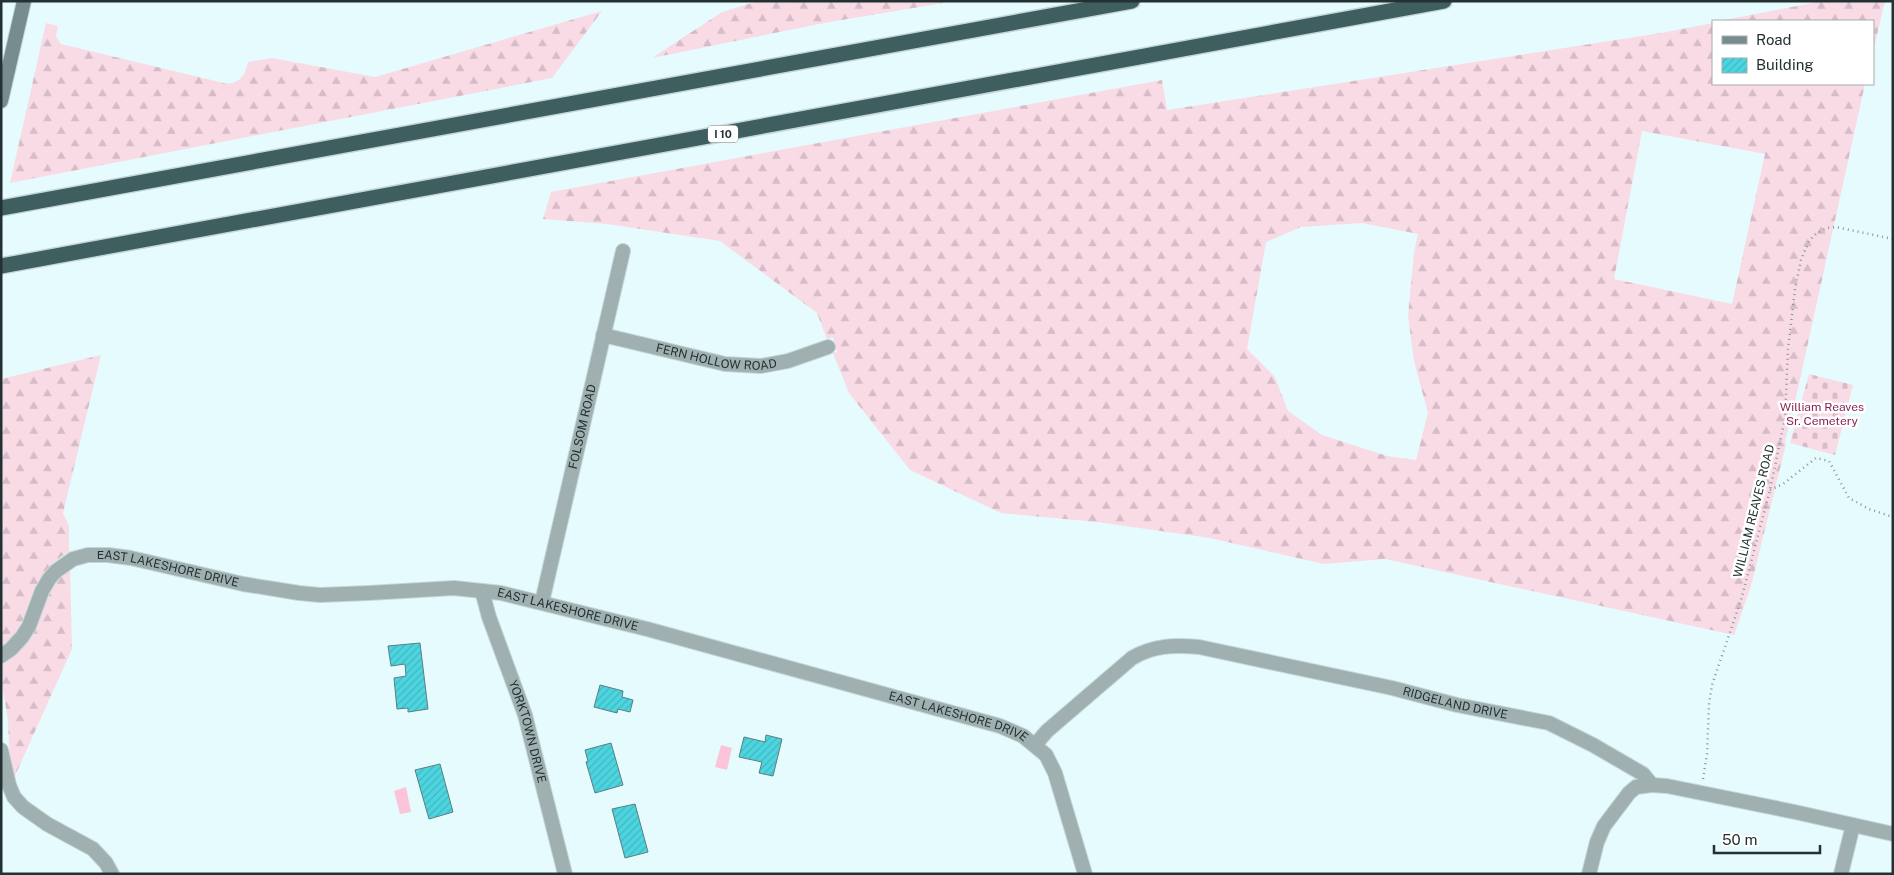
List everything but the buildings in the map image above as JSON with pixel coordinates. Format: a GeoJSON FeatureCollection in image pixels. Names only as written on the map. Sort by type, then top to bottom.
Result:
{"type":"FeatureCollection","features":[{"type":"Feature","properties":{"kind":"highway"},"geometry":{"type":"LineString","coordinates":[[1,208],[1132,1]]}},
{"type":"Feature","properties":{"kind":"highway","name":"I 10"},"geometry":{"type":"LineString","coordinates":[[1,266],[1444,1]]}},
{"type":"Feature","properties":{"kind":"main road"},"geometry":{"type":"LineString","coordinates":[[1,101],[24,1]]}},
{"type":"Feature","properties":{"kind":"street","name":"FOLSOM ROAD"},"geometry":{"type":"LineString","coordinates":[[542,602],[623,251]]}},
{"type":"Feature","properties":{"kind":"street","name":"FERN HOLLOW ROAD"},"geometry":{"type":"LineString","coordinates":[[603,335],[725,364],[761,366],[788,361],[828,347]]}},
{"type":"Feature","properties":{"kind":"street","name":"EAST LAKESHORE DRIVE"},"geometry":{"type":"LineString","coordinates":[[1,656],[11,649],[29,626],[42,591],[52,575],[73,559],[88,555],[131,558],[243,584],[299,593],[320,595],[454,588],[542,602],[1000,726],[1023,736],[1046,755],[1055,773],[1085,874]]}},
{"type":"Feature","properties":{"kind":"street","name":"YORKTOWN DRIVE"},"geometry":{"type":"LineString","coordinates":[[482,591],[489,617],[525,715],[565,874]]}},
{"type":"Feature","properties":{"kind":"street","name":"RIDGELAND DRIVE"},"geometry":{"type":"LineString","coordinates":[[1035,745],[1047,732],[1132,658],[1157,647],[1172,645],[1199,647],[1251,657],[1392,688],[1457,705],[1549,723],[1587,741],[1643,774],[1652,785]]}},
{"type":"Feature","properties":{"kind":"street"},"geometry":{"type":"LineString","coordinates":[[1,750],[9,785],[14,797],[23,807],[47,824],[93,849],[106,863],[112,874]]}},
{"type":"Feature","properties":{"kind":"street"},"geometry":{"type":"LineString","coordinates":[[1589,874],[1597,842],[1604,826],[1629,793],[1636,787],[1667,786],[1893,834]]}},
{"type":"Feature","properties":{"kind":"street"},"geometry":{"type":"LineString","coordinates":[[1842,874],[1853,825]]}},
{"type":"Feature","properties":{"kind":"path","name":"WILLIAM REAVES ROAD"},"geometry":{"type":"LineString","coordinates":[[1700,793],[1707,754],[1709,704],[1712,685],[1741,600],[1770,490],[1785,418],[1788,349],[1794,289],[1805,248],[1817,233],[1827,228],[1836,227],[1893,239]]}},
{"type":"Feature","properties":{"kind":"path"},"geometry":{"type":"LineString","coordinates":[[1770,490],[1783,484],[1816,458],[1830,461],[1849,498],[1869,509],[1893,517]]}},
{"type":"Feature","properties":{"kind":"green space"},"geometry":{"type":"Polygon","coordinates":[[[758,1],[955,1],[824,23],[652,58],[722,12],[758,1]]]}},
{"type":"Feature","properties":{"kind":"green space"},"geometry":{"type":"Polygon","coordinates":[[[1822,1],[1885,1],[1874,48],[1874,20],[1725,20],[1822,1]]]}},
{"type":"Feature","properties":{"kind":"green space"},"geometry":{"type":"Polygon","coordinates":[[[602,11],[552,78],[10,183],[46,23],[58,26],[56,36],[61,44],[228,84],[242,77],[248,62],[272,58],[375,77],[602,11]]]}},
{"type":"Feature","properties":{"kind":"green space"},"geometry":{"type":"Polygon","coordinates":[[[1712,23],[1712,85],[1865,85],[1785,441],[1786,444],[1751,586],[1734,635],[1385,559],[1324,564],[1210,538],[1097,522],[1001,513],[910,470],[849,393],[833,353],[837,352],[833,337],[827,339],[817,313],[720,241],[607,224],[543,219],[551,192],[1162,80],[1167,110],[1661,33],[1712,23]],[[1642,131],[1614,279],[1732,304],[1765,154],[1642,131]],[[1362,223],[1301,227],[1266,242],[1247,349],[1275,377],[1288,411],[1322,435],[1387,456],[1416,460],[1428,413],[1414,361],[1408,316],[1414,252],[1418,234],[1362,223]]]}},
{"type":"Feature","properties":{"kind":"green space"},"geometry":{"type":"Polygon","coordinates":[[[101,355],[63,513],[69,526],[69,552],[55,562],[45,573],[21,625],[1,647],[1,379],[101,355]]]}},
{"type":"Feature","properties":{"kind":"green space","name":"William Reaves Sr. Cemetery"},"geometry":{"type":"Polygon","coordinates":[[[1809,374],[1853,385],[1835,455],[1790,443],[1809,374]]]}},
{"type":"Feature","properties":{"kind":"green space"},"geometry":{"type":"Polygon","coordinates":[[[70,570],[72,649],[14,778],[10,757],[1,665],[17,654],[29,640],[52,588],[70,570]]]}},
{"type":"Feature","properties":{"kind":"shaded area"},"geometry":{"type":"Polygon","coordinates":[[[721,745],[732,748],[727,770],[715,767],[721,745]]]}},
{"type":"Feature","properties":{"kind":"shaded area"},"geometry":{"type":"Polygon","coordinates":[[[406,787],[411,812],[400,814],[394,791],[406,787]]]}}]}
